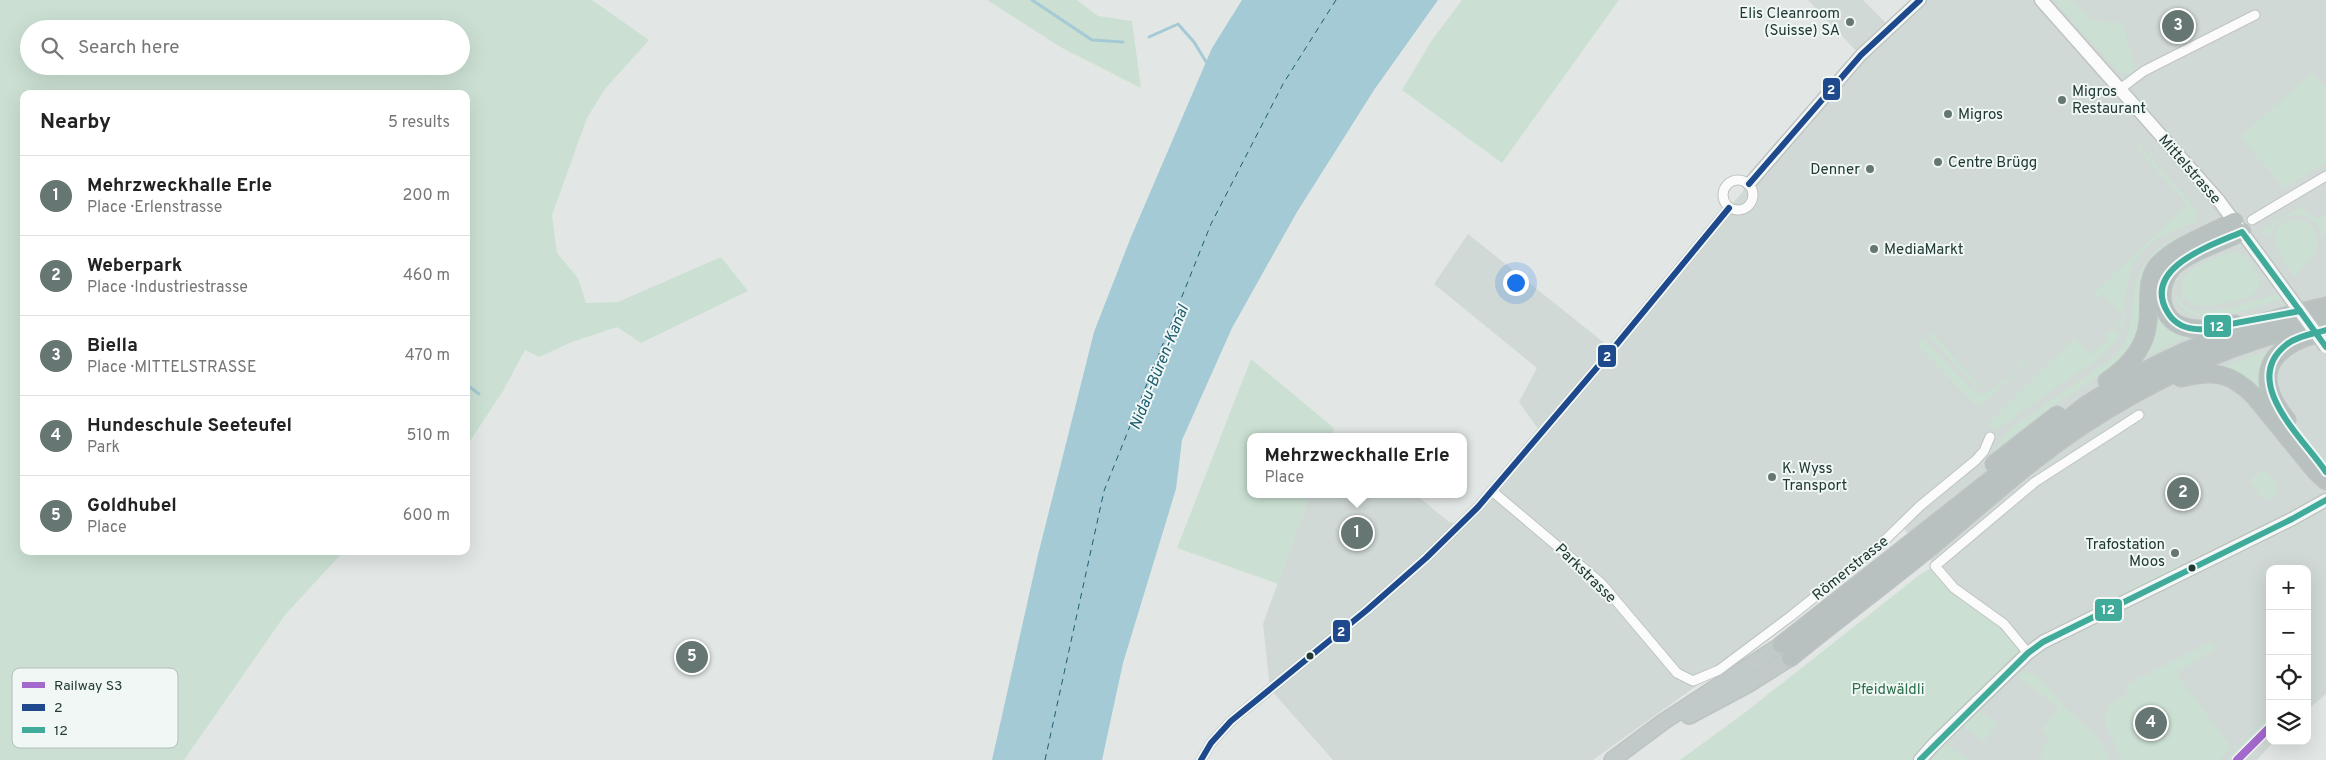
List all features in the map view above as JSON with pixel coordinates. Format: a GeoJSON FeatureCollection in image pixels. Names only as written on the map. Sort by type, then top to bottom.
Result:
{"type":"FeatureCollection","features":[{"type":"Feature","properties":{"kind":"highway"},"geometry":{"type":"LineString","coordinates":[[1917,538],[1949,505],[2007,453],[2059,413],[2128,366],[2141,347],[2145,336],[2152,274],[2167,257],[2193,249],[2243,225]]}},
{"type":"Feature","properties":{"kind":"highway"},"geometry":{"type":"LineString","coordinates":[[2193,249],[2166,276],[2161,297],[2167,313],[2173,320],[2184,327],[2201,329],[2284,316],[2326,306]]}},
{"type":"Feature","properties":{"kind":"highway"},"geometry":{"type":"LineString","coordinates":[[1627,760],[1668,729],[1749,684],[1917,538],[2086,405],[2107,392],[2192,349],[2284,316]]}},
{"type":"Feature","properties":{"kind":"highway"},"geometry":{"type":"LineString","coordinates":[[1612,760],[1663,722],[1785,651],[1916,559],[2028,466],[2080,428],[2142,389],[2195,364],[2249,343],[2326,322]]}},
{"type":"Feature","properties":{"kind":"highway"},"geometry":{"type":"LineString","coordinates":[[2326,330],[2287,345],[2273,360],[2268,377],[2269,391],[2277,408],[2326,472]]}},
{"type":"Feature","properties":{"kind":"highway"},"geometry":{"type":"LineString","coordinates":[[2142,389],[2206,373],[2215,373],[2231,378],[2254,396],[2316,472],[2326,481]]}},
{"type":"Feature","properties":{"kind":"main road","name":"Mittelstrasse"},"geometry":{"type":"LineString","coordinates":[[2041,0],[2170,146],[2243,225],[2326,347]]}},
{"type":"Feature","properties":{"kind":"main road"},"geometry":{"type":"LineString","coordinates":[[1920,760],[1934,743],[2028,653],[2060,634],[2292,519],[2326,500]]}},
{"type":"Feature","properties":{"kind":"street"},"geometry":{"type":"LineString","coordinates":[[1749,184],[1860,55],[1920,0]]}},
{"type":"Feature","properties":{"kind":"street"},"geometry":{"type":"LineString","coordinates":[[2120,90],[2144,71],[2255,15]]}},
{"type":"Feature","properties":{"kind":"street"},"geometry":{"type":"LineString","coordinates":[[2243,225],[2326,176]]}},
{"type":"Feature","properties":{"kind":"street"},"geometry":{"type":"LineString","coordinates":[[1740,180],[1749,184],[1753,192],[1750,205],[1738,211],[1730,208],[1724,200],[1727,186],[1740,180]]}},
{"type":"Feature","properties":{"kind":"street"},"geometry":{"type":"LineString","coordinates":[[1201,760],[1211,743],[1231,721],[1411,571],[1461,524],[1492,491],[1730,208]]}},
{"type":"Feature","properties":{"kind":"street"},"geometry":{"type":"LineString","coordinates":[[2028,653],[2004,624],[1954,588],[1935,566],[2035,482],[2139,416]]}},
{"type":"Feature","properties":{"kind":"street","name":"Römerstrasse"},"geometry":{"type":"LineString","coordinates":[[1693,681],[1719,670],[1741,655],[1855,566],[1920,506],[1976,460],[1984,451],[1990,437]]}},
{"type":"Feature","properties":{"kind":"street","name":"Parkstrasse"},"geometry":{"type":"LineString","coordinates":[[1492,491],[1601,583],[1677,673],[1693,681]]}},
{"type":"Feature","properties":{"kind":"shaded area"},"geometry":{"type":"Polygon","coordinates":[[[1808,0],[1863,0],[1890,27],[1920,0],[2326,0],[2326,694],[2311,707],[2311,565],[2266,565],[2266,745],[2270,745],[2257,760],[1920,760],[1954,588],[1901,525],[1741,655],[1694,682],[1699,684],[1593,760],[1333,760],[1270,689],[1263,624],[1309,498],[1420,498],[1449,522],[1461,524],[1541,433],[1519,402],[1537,368],[1434,284],[1468,234],[1612,349],[1749,184],[1860,55],[1808,0]]]}},
{"type":"Feature","properties":{"kind":"green space"},"geometry":{"type":"Polygon","coordinates":[[[0,0],[592,0],[649,40],[605,89],[587,118],[552,215],[557,253],[578,278],[586,303],[618,302],[721,257],[748,291],[641,343],[617,327],[572,342],[539,357],[525,350],[503,391],[470,441],[470,90],[20,90],[20,555],[340,555],[285,615],[184,760],[0,760],[0,0]]]}},
{"type":"Feature","properties":{"kind":"green space"},"geometry":{"type":"Polygon","coordinates":[[[987,0],[1077,0],[1098,16],[1132,21],[1141,88],[1062,48],[987,0]]]}},
{"type":"Feature","properties":{"kind":"green space"},"geometry":{"type":"Polygon","coordinates":[[[1462,0],[1619,0],[1502,163],[1402,90],[1432,40],[1462,0]]]}},
{"type":"Feature","properties":{"kind":"green space"},"geometry":{"type":"Polygon","coordinates":[[[2053,0],[2071,0],[2087,16],[2102,23],[2104,23],[2103,21],[2111,23],[2122,22],[2136,70],[2128,74],[2121,74],[2053,0]]]}},
{"type":"Feature","properties":{"kind":"green space"},"geometry":{"type":"Polygon","coordinates":[[[2312,73],[2326,89],[2326,162],[2285,188],[2240,137],[2312,73]]]}},
{"type":"Feature","properties":{"kind":"green space"},"geometry":{"type":"Polygon","coordinates":[[[2139,146],[2194,206],[2197,215],[2195,222],[2169,232],[2148,246],[2140,254],[2129,277],[2125,296],[2124,323],[2121,328],[2117,325],[2124,318],[2102,294],[2098,297],[2094,293],[2188,205],[2136,147],[2139,146]]]}},
{"type":"Feature","properties":{"kind":"green space"},"geometry":{"type":"Polygon","coordinates":[[[2301,207],[2312,216],[2318,218],[2326,216],[2326,235],[2323,236],[2317,224],[2312,220],[2301,215],[2288,216],[2282,219],[2266,237],[2261,230],[2301,207]]]}},
{"type":"Feature","properties":{"kind":"green space"},"geometry":{"type":"Polygon","coordinates":[[[2297,220],[2307,224],[2315,231],[2318,241],[2315,252],[2295,277],[2279,252],[2275,235],[2278,228],[2285,223],[2297,220]]]}},
{"type":"Feature","properties":{"kind":"green space"},"geometry":{"type":"Polygon","coordinates":[[[2201,230],[2142,286],[2139,322],[2135,337],[2120,361],[2038,416],[1992,453],[2011,428],[2114,357],[2128,334],[2134,293],[2142,268],[2157,250],[2167,243],[2177,237],[2201,230]]]}},
{"type":"Feature","properties":{"kind":"green space"},"geometry":{"type":"Polygon","coordinates":[[[2237,252],[2246,257],[2256,272],[2259,288],[2254,294],[2211,305],[2196,305],[2185,298],[2182,291],[2182,283],[2189,272],[2209,261],[2237,252]]]}},
{"type":"Feature","properties":{"kind":"green space"},"geometry":{"type":"Polygon","coordinates":[[[2175,294],[2185,307],[2196,311],[2219,310],[2277,294],[2281,299],[2238,312],[2206,317],[2192,314],[2181,307],[2175,294]]]}},
{"type":"Feature","properties":{"kind":"green space"},"geometry":{"type":"Polygon","coordinates":[[[2155,309],[2174,331],[2186,337],[2141,359],[2155,309]]]}},
{"type":"Feature","properties":{"kind":"green space"},"geometry":{"type":"Polygon","coordinates":[[[2112,329],[2120,336],[2106,353],[1997,429],[1991,424],[1987,425],[2074,339],[2090,355],[2109,339],[2106,335],[2112,329]]]}},
{"type":"Feature","properties":{"kind":"green space"},"geometry":{"type":"Polygon","coordinates":[[[1930,331],[1983,388],[1974,385],[1932,340],[1928,334],[1930,331]]]}},
{"type":"Feature","properties":{"kind":"green space"},"geometry":{"type":"Polygon","coordinates":[[[1923,338],[1974,392],[1980,394],[1995,388],[2026,358],[2027,361],[1983,405],[1975,405],[1918,346],[1917,344],[1923,338]]]}},
{"type":"Feature","properties":{"kind":"green space"},"geometry":{"type":"Polygon","coordinates":[[[2274,349],[2268,401],[2241,377],[2220,367],[2274,349]]]}},
{"type":"Feature","properties":{"kind":"green space"},"geometry":{"type":"Polygon","coordinates":[[[1251,359],[1334,428],[1332,433],[1247,433],[1247,498],[1309,498],[1278,584],[1177,548],[1251,359]]]}},
{"type":"Feature","properties":{"kind":"green space"},"geometry":{"type":"Polygon","coordinates":[[[2264,469],[2274,480],[2277,487],[2275,495],[2271,499],[2261,497],[2250,480],[2264,469]]]}},
{"type":"Feature","properties":{"kind":"green space","name":"Pfeidwäldli"},"geometry":{"type":"Polygon","coordinates":[[[1935,566],[1954,588],[2004,624],[2028,653],[1920,760],[1680,760],[1743,714],[1922,573],[1935,566]]]}},
{"type":"Feature","properties":{"kind":"green space"},"geometry":{"type":"Polygon","coordinates":[[[2174,566],[2176,569],[2129,591],[2130,589],[2174,566]]]}},
{"type":"Feature","properties":{"kind":"green space"},"geometry":{"type":"Polygon","coordinates":[[[2210,642],[2215,649],[2176,673],[2231,747],[2219,760],[2122,760],[2104,720],[2109,706],[2128,694],[2124,686],[2210,642]]]}},
{"type":"Feature","properties":{"kind":"green space"},"geometry":{"type":"Polygon","coordinates":[[[2023,671],[2032,675],[2034,673],[2041,679],[2060,702],[2094,735],[2110,758],[2107,760],[2038,760],[2044,752],[2040,749],[2050,738],[2042,730],[2059,708],[2016,675],[2023,671]]]}},
{"type":"Feature","properties":{"kind":"green space"},"geometry":{"type":"Polygon","coordinates":[[[1978,711],[1997,724],[1984,742],[1963,726],[1978,711]]]}},
{"type":"Feature","properties":{"kind":"green space"},"geometry":{"type":"Polygon","coordinates":[[[2266,719],[2266,722],[2245,745],[2227,760],[2266,719]]]}},
{"type":"Feature","properties":{"kind":"green space"},"geometry":{"type":"Polygon","coordinates":[[[1946,744],[1969,760],[1931,760],[1946,744]]]}},
{"type":"Feature","properties":{"kind":"water","name":"Nidau-Büren-Kanal"},"geometry":{"type":"Polygon","coordinates":[[[1242,0],[1438,0],[1374,90],[1297,212],[1232,328],[1182,440],[1176,489],[1123,663],[1102,760],[992,760],[1038,555],[1094,332],[1131,237],[1212,48],[1242,0]]]}},
{"type":"Feature","properties":{"kind":"waterway"},"geometry":{"type":"LineString","coordinates":[[1032,0],[1092,40],[1123,42]]}},
{"type":"Feature","properties":{"kind":"waterway"},"geometry":{"type":"LineString","coordinates":[[1149,37],[1178,24],[1194,42],[1208,65]]}},
{"type":"Feature","properties":{"kind":"waterway"},"geometry":{"type":"LineString","coordinates":[[470,387],[479,394]]}},
{"type":"Feature","properties":{"kind":"ferry route"},"geometry":{"type":"LineString","coordinates":[[1045,760],[1104,491],[1211,224],[1283,84],[1336,0]]}},
{"type":"Feature","properties":{"kind":"rail line","name":"S3"},"geometry":{"type":"LineString","coordinates":[[2237,760],[2266,731]]}},
{"type":"Feature","properties":{"kind":"transit line","name":"2"},"geometry":{"type":"LineString","coordinates":[[1749,184],[1861,55],[1920,0]]}},
{"type":"Feature","properties":{"kind":"transit line","name":"2"},"geometry":{"type":"LineString","coordinates":[[1201,760],[1211,743],[1231,721],[1367,610],[1426,558],[1478,507],[1612,350],[1729,208]]}},
{"type":"Feature","properties":{"kind":"transit line","name":"12"},"geometry":{"type":"LineString","coordinates":[[2242,232],[2300,311],[2204,329],[2194,329],[2179,324],[2168,313],[2162,297],[2164,283],[2171,271],[2183,260],[2198,251],[2242,232]]}},
{"type":"Feature","properties":{"kind":"transit line","name":"12"},"geometry":{"type":"LineString","coordinates":[[2300,311],[2326,347]]}},
{"type":"Feature","properties":{"kind":"transit line","name":"12"},"geometry":{"type":"LineString","coordinates":[[2326,330],[2300,337],[2286,345],[2273,360],[2269,376],[2272,393],[2280,410],[2326,472]]}},
{"type":"Feature","properties":{"kind":"transit line","name":"12"},"geometry":{"type":"LineString","coordinates":[[1920,760],[2028,653],[2043,642],[2292,519],[2326,500]]}},
{"type":"Feature","properties":{"kind":"place","name":"Elis Cleanroom (Suisse) SA"},"geometry":{"type":"Point","coordinates":[1850,22]}},
{"type":"Feature","properties":{"kind":"place","name":"Biella"},"geometry":{"type":"Point","coordinates":[2178,26]}},
{"type":"Feature","properties":{"kind":"place","name":"Migros Restaurant"},"geometry":{"type":"Point","coordinates":[2062,100]}},
{"type":"Feature","properties":{"kind":"place","name":"Migros"},"geometry":{"type":"Point","coordinates":[1948,114]}},
{"type":"Feature","properties":{"kind":"place","name":"Centre Brügg"},"geometry":{"type":"Point","coordinates":[1938,162]}},
{"type":"Feature","properties":{"kind":"place","name":"Denner"},"geometry":{"type":"Point","coordinates":[1870,169]}},
{"type":"Feature","properties":{"kind":"place","name":"MediaMarkt"},"geometry":{"type":"Point","coordinates":[1874,249]}},
{"type":"Feature","properties":{"kind":"place","name":"K. Wyss Transport"},"geometry":{"type":"Point","coordinates":[1772,477]}},
{"type":"Feature","properties":{"kind":"place","name":"Weberpark"},"geometry":{"type":"Point","coordinates":[2183,493]}},
{"type":"Feature","properties":{"kind":"place","name":"Mehrzweckhalle Erle"},"geometry":{"type":"Point","coordinates":[1357,533]}},
{"type":"Feature","properties":{"kind":"place","name":"Trafostation Moos"},"geometry":{"type":"Point","coordinates":[2175,553]}},
{"type":"Feature","properties":{"kind":"place","name":"Goldhubel"},"geometry":{"type":"Point","coordinates":[692,657]}},
{"type":"Feature","properties":{"kind":"place","name":"Hundeschule Seeteufel"},"geometry":{"type":"Point","coordinates":[2151,723]}}]}
